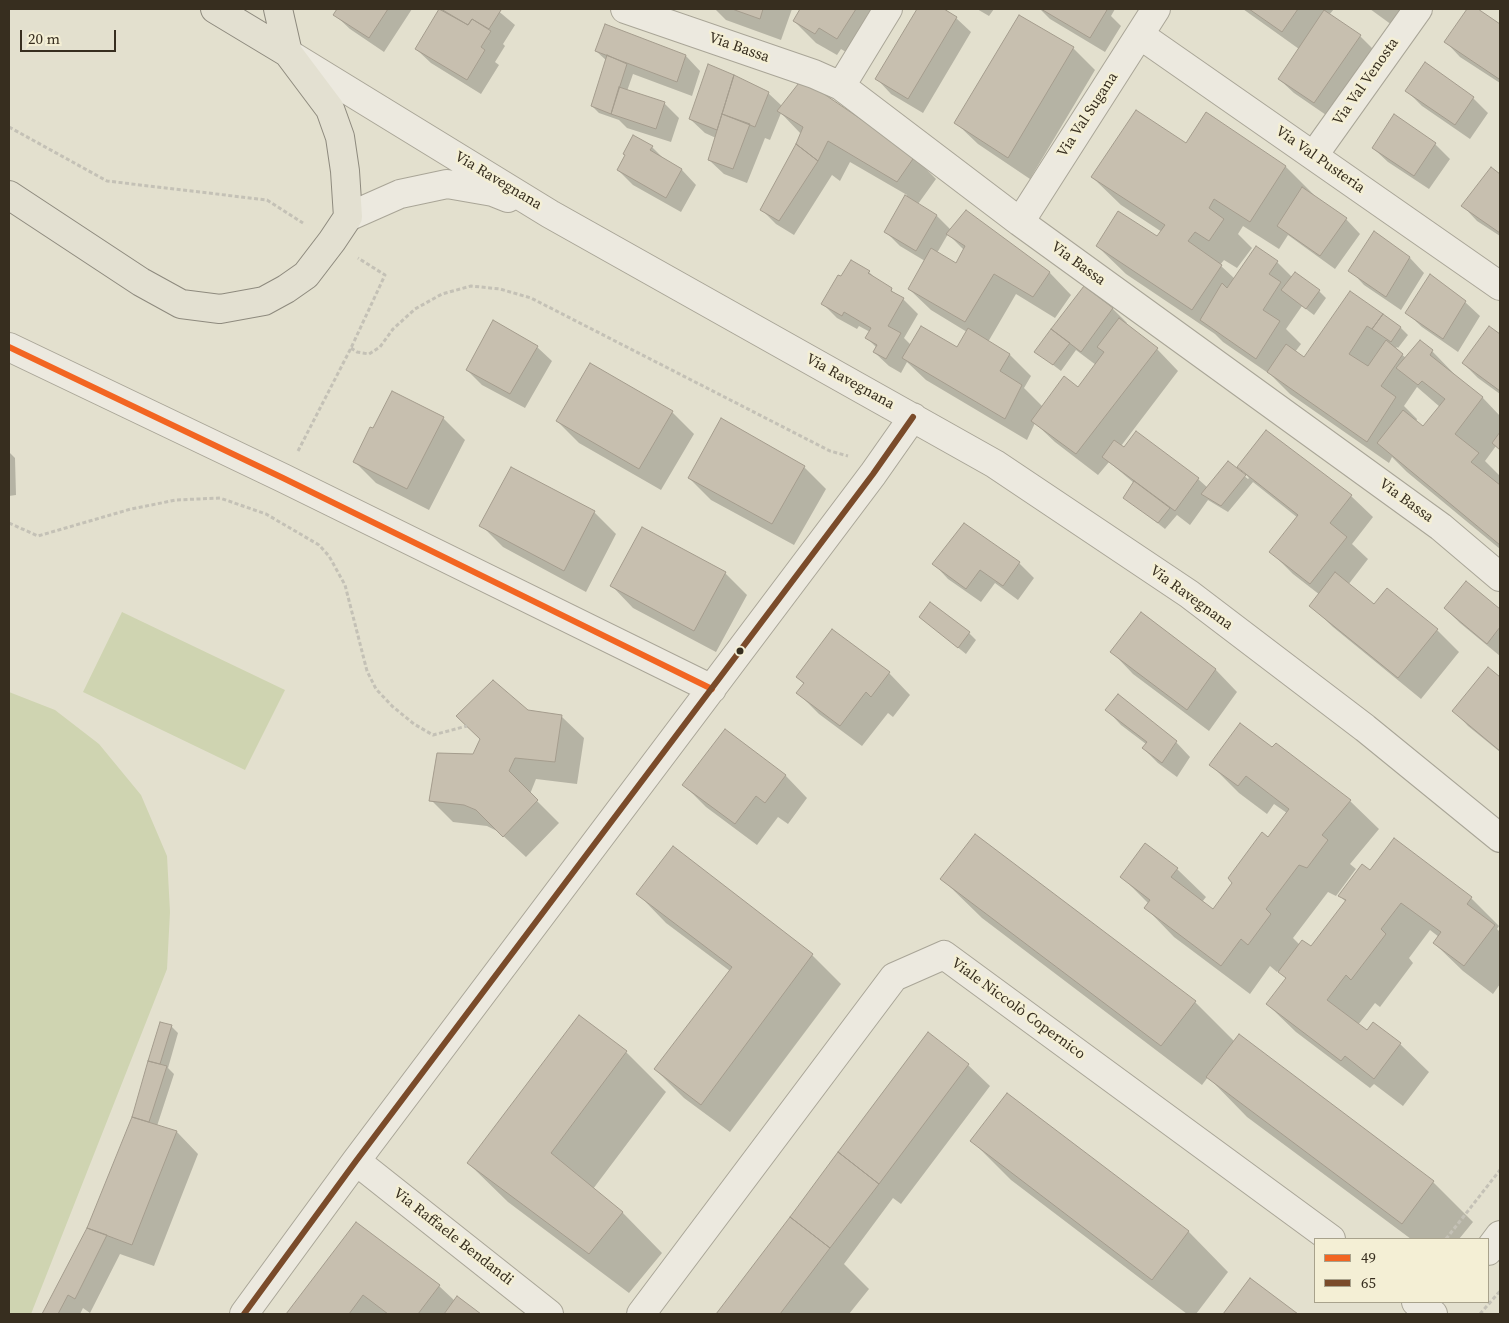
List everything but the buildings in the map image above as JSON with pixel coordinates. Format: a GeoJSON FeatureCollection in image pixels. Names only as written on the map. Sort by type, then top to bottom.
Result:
{"type":"FeatureCollection","features":[{"type":"Feature","properties":{"kind":"main road","name":"Via Ravegnana"},"geometry":{"type":"LineString","coordinates":[[215,9],[288,53]]}},
{"type":"Feature","properties":{"kind":"main road"},"geometry":{"type":"LineString","coordinates":[[9,195],[141,282],[181,304],[220,308],[264,301],[286,289],[306,275],[348,217],[345,171],[340,138],[330,109],[288,53],[278,9]]}},
{"type":"Feature","properties":{"kind":"street","name":"Via Bassa"},"geometry":{"type":"LineString","coordinates":[[625,9],[804,71],[841,86],[1020,222],[1441,527],[1500,577]]}},
{"type":"Feature","properties":{"kind":"street"},"geometry":{"type":"LineString","coordinates":[[841,86],[888,9]]}},
{"type":"Feature","properties":{"kind":"street","name":"Via Val Sugana"},"geometry":{"type":"LineString","coordinates":[[1020,222],[1156,9]]}},
{"type":"Feature","properties":{"kind":"street","name":"Via Val Venosta"},"geometry":{"type":"LineString","coordinates":[[1314,155],[1418,9]]}},
{"type":"Feature","properties":{"kind":"street","name":"Via Val Pusteria"},"geometry":{"type":"LineString","coordinates":[[1140,35],[1500,286]]}},
{"type":"Feature","properties":{"kind":"street","name":"Via Ravegnana"},"geometry":{"type":"LineString","coordinates":[[288,53],[550,214],[995,464],[1189,594],[1365,728],[1500,838]]}},
{"type":"Feature","properties":{"kind":"street"},"geometry":{"type":"LineString","coordinates":[[348,217],[400,194],[447,184],[493,192],[550,214]]}},
{"type":"Feature","properties":{"kind":"street"},"geometry":{"type":"LineString","coordinates":[[9,347],[284,478],[712,689]]}},
{"type":"Feature","properties":{"kind":"street"},"geometry":{"type":"LineString","coordinates":[[244,1314],[356,1161],[867,482],[913,417]]}},
{"type":"Feature","properties":{"kind":"street","name":"Viale Niccolò Copernico"},"geometry":{"type":"LineString","coordinates":[[641,1314],[894,976],[944,955],[1330,1238]]}},
{"type":"Feature","properties":{"kind":"street","name":"Via Raffaele Bendandi"},"geometry":{"type":"LineString","coordinates":[[356,1161],[549,1314]]}},
{"type":"Feature","properties":{"kind":"street"},"geometry":{"type":"LineString","coordinates":[[1489,1250],[1500,1235]]}},
{"type":"Feature","properties":{"kind":"street"},"geometry":{"type":"LineString","coordinates":[[1417,1303],[1433,1314]]}},
{"type":"Feature","properties":{"kind":"street"},"geometry":{"type":"LineString","coordinates":[[1438,1314],[1447,1303]]}},
{"type":"Feature","properties":{"kind":"path"},"geometry":{"type":"LineString","coordinates":[[9,127],[107,181],[267,200],[303,223]]}},
{"type":"Feature","properties":{"kind":"path"},"geometry":{"type":"LineString","coordinates":[[296,453],[351,348],[385,275],[357,257]]}},
{"type":"Feature","properties":{"kind":"path"},"geometry":{"type":"LineString","coordinates":[[351,348],[357,352],[369,354],[380,347],[393,329],[415,309],[442,294],[471,286],[500,290],[532,298],[830,451],[853,457]]}},
{"type":"Feature","properties":{"kind":"path"},"geometry":{"type":"LineString","coordinates":[[9,523],[38,536],[131,509],[176,500],[220,498],[266,514],[318,545],[329,556],[345,585],[367,671],[376,689],[392,706],[414,724],[433,735],[467,726]]}},
{"type":"Feature","properties":{"kind":"path"},"geometry":{"type":"LineString","coordinates":[[266,514],[269,508]]}},
{"type":"Feature","properties":{"kind":"path"},"geometry":{"type":"LineString","coordinates":[[1447,1238],[1500,1170]]}},
{"type":"Feature","properties":{"kind":"path"},"geometry":{"type":"LineString","coordinates":[[1480,1314],[1500,1291]]}},
{"type":"Feature","properties":{"kind":"green space"},"geometry":{"type":"Polygon","coordinates":[[[122,612],[285,690],[245,770],[83,692],[122,612]]]}},
{"type":"Feature","properties":{"kind":"green space"},"geometry":{"type":"Polygon","coordinates":[[[9,692],[55,710],[99,744],[141,795],[167,856],[170,912],[167,969],[31,1314],[9,1314],[9,692]]]}},
{"type":"Feature","properties":{"kind":"transit line","name":"49"},"geometry":{"type":"LineString","coordinates":[[9,347],[283,478],[712,689]]}},
{"type":"Feature","properties":{"kind":"transit line","name":"65"},"geometry":{"type":"LineString","coordinates":[[244,1314],[356,1161],[873,474],[913,417]]}}]}
